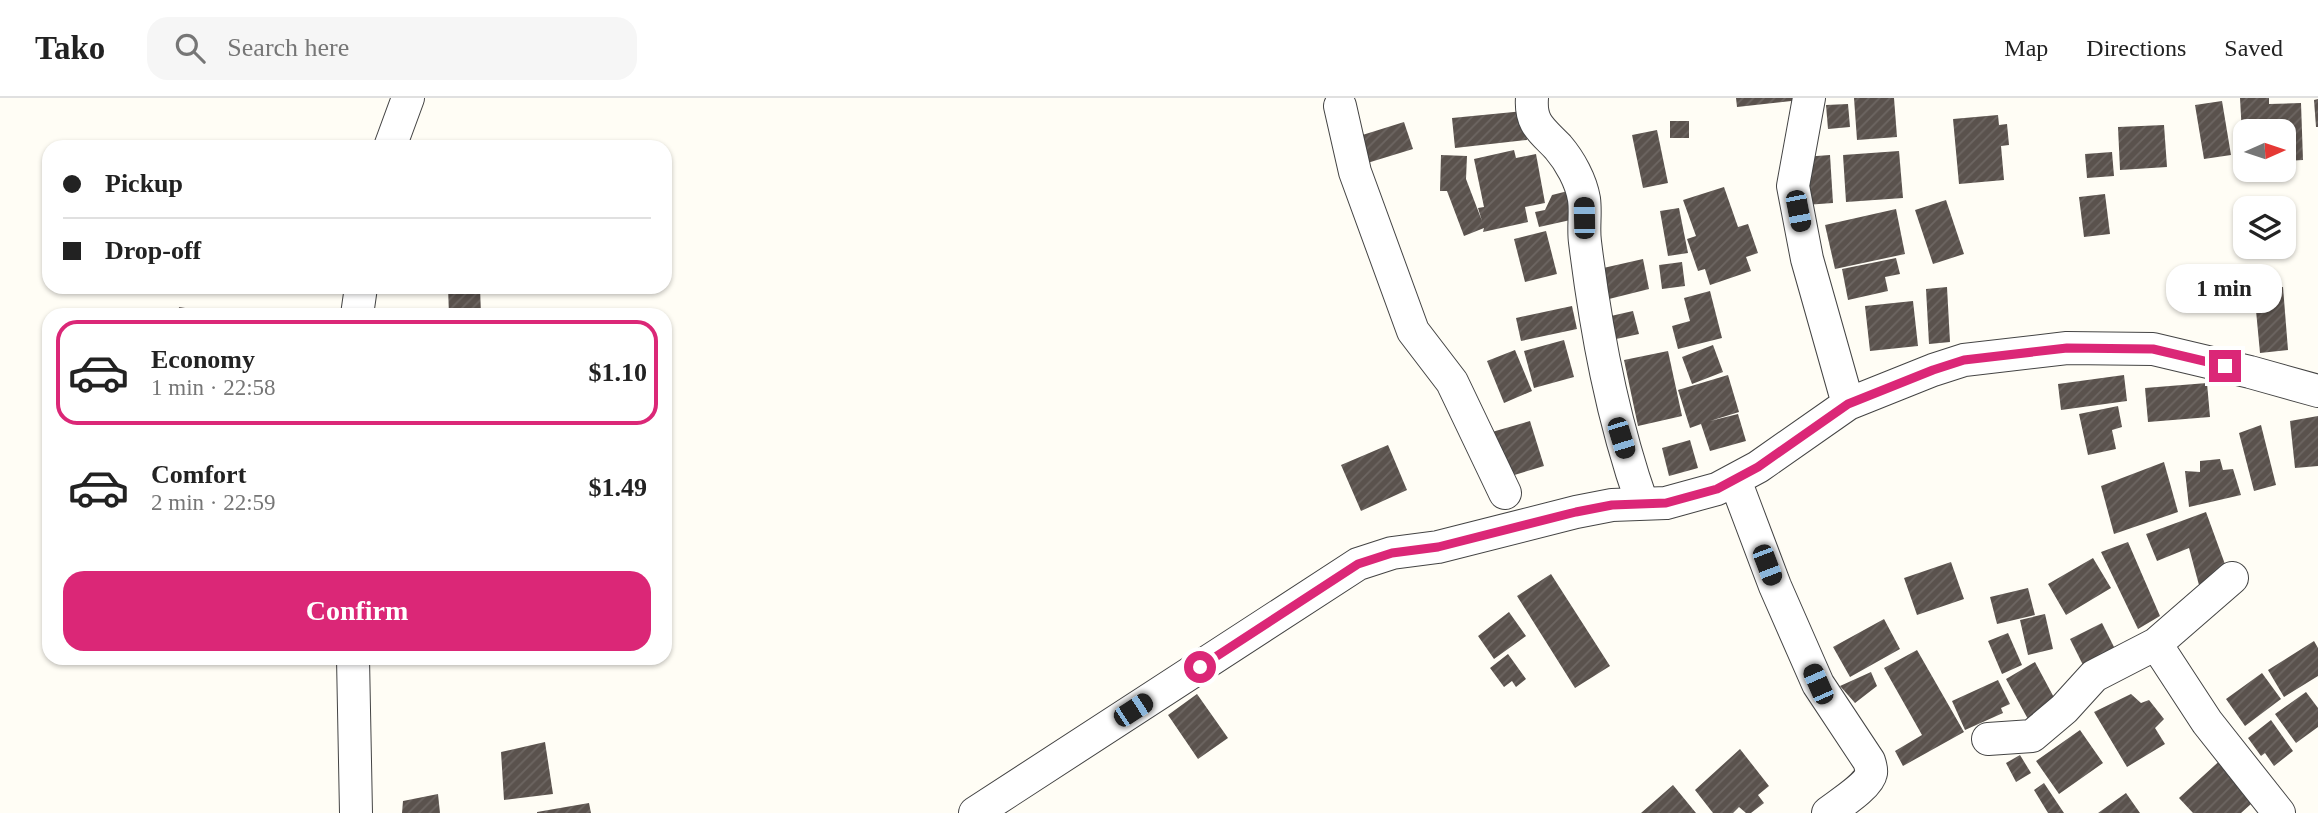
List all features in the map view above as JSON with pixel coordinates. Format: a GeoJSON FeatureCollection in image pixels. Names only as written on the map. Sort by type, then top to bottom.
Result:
{"type":"FeatureCollection","features":[{"type":"Feature","properties":{"kind":"street"},"geometry":{"type":"LineString","coordinates":[[393,140],[408,98]]}},
{"type":"Feature","properties":{"kind":"street"},"geometry":{"type":"LineString","coordinates":[[1532,98],[1531,111],[1540,131],[1558,148],[1574,170],[1584,199],[1584,238],[1598,335],[1621,438],[1642,503]]}},
{"type":"Feature","properties":{"kind":"street"},"geometry":{"type":"LineString","coordinates":[[1809,98],[1793,187],[1807,259],[1848,404]]}},
{"type":"Feature","properties":{"kind":"street"},"geometry":{"type":"LineString","coordinates":[[1340,106],[1355,173],[1413,331],[1452,382],[1505,493]]}},
{"type":"Feature","properties":{"kind":"street"},"geometry":{"type":"LineString","coordinates":[[975,813],[1358,564],[1392,553],[1438,547],[1576,512],[1612,505],[1666,503],[1717,489],[1758,467],[1848,404],[1964,360],[2067,348],[2153,349],[2318,391]]}},
{"type":"Feature","properties":{"kind":"street"},"geometry":{"type":"LineString","coordinates":[[1735,480],[1775,586],[1818,684],[1871,768],[1867,780],[1849,798],[1828,813]]}},
{"type":"Feature","properties":{"kind":"street"},"geometry":{"type":"LineString","coordinates":[[1988,738],[2032,736],[2064,709],[2094,676],[2155,644],[2232,578]]}},
{"type":"Feature","properties":{"kind":"street"},"geometry":{"type":"LineString","coordinates":[[2155,644],[2207,722],[2279,813]]}},
{"type":"Feature","properties":{"kind":"street"},"geometry":{"type":"LineString","coordinates":[[353,665],[356,813]]}},
{"type":"Feature","properties":{"kind":"building"},"geometry":{"type":"Polygon","coordinates":[[[1736,98],[1800,98],[1800,100],[1737,107],[1736,98]]]}},
{"type":"Feature","properties":{"kind":"building"},"geometry":{"type":"Polygon","coordinates":[[[1854,98],[1894,98],[1897,137],[1857,140],[1854,98]]]}},
{"type":"Feature","properties":{"kind":"building"},"geometry":{"type":"Polygon","coordinates":[[[2240,98],[2269,98],[2269,104],[2301,103],[2303,160],[2296,160],[2296,119],[2241,119],[2240,98]]]}},
{"type":"Feature","properties":{"kind":"building"},"geometry":{"type":"Polygon","coordinates":[[[2318,99],[2318,127],[2316,127],[2314,100],[2318,99]]]}},
{"type":"Feature","properties":{"kind":"building"},"geometry":{"type":"Polygon","coordinates":[[[2222,101],[2231,155],[2204,159],[2195,105],[2222,101]]]}},
{"type":"Feature","properties":{"kind":"building"},"geometry":{"type":"Polygon","coordinates":[[[1848,104],[1850,127],[1828,129],[1826,105],[1848,104]]]}},
{"type":"Feature","properties":{"kind":"building"},"geometry":{"type":"Polygon","coordinates":[[[1524,111],[1527,140],[1455,148],[1452,118],[1524,111]]]}},
{"type":"Feature","properties":{"kind":"building"},"geometry":{"type":"Polygon","coordinates":[[[1998,115],[1999,125],[2007,124],[2009,145],[2001,146],[2004,180],[1959,184],[1953,119],[1998,115]]]}},
{"type":"Feature","properties":{"kind":"building"},"geometry":{"type":"Polygon","coordinates":[[[1670,121],[1689,121],[1689,138],[1670,138],[1670,121]]]}},
{"type":"Feature","properties":{"kind":"building"},"geometry":{"type":"Polygon","coordinates":[[[1404,122],[1413,149],[1364,164],[1356,137],[1404,122]]]}},
{"type":"Feature","properties":{"kind":"building"},"geometry":{"type":"Polygon","coordinates":[[[2164,125],[2167,167],[2120,170],[2118,127],[2164,125]]]}},
{"type":"Feature","properties":{"kind":"building"},"geometry":{"type":"Polygon","coordinates":[[[1657,130],[1668,183],[1643,188],[1632,135],[1657,130]]]}},
{"type":"Feature","properties":{"kind":"building"},"geometry":{"type":"Polygon","coordinates":[[[1514,150],[1516,158],[1536,154],[1545,203],[1525,207],[1528,222],[1483,232],[1484,228],[1464,236],[1447,191],[1440,191],[1441,155],[1467,156],[1466,179],[1482,221],[1478,208],[1484,207],[1474,159],[1514,150]]]}},
{"type":"Feature","properties":{"kind":"building"},"geometry":{"type":"Polygon","coordinates":[[[1899,151],[1903,198],[1846,202],[1843,155],[1899,151]]]}},
{"type":"Feature","properties":{"kind":"building"},"geometry":{"type":"Polygon","coordinates":[[[2112,152],[2114,176],[2087,178],[2085,154],[2112,152]]]}},
{"type":"Feature","properties":{"kind":"building"},"geometry":{"type":"Polygon","coordinates":[[[1830,155],[1833,203],[1805,205],[1803,157],[1830,155]]]}},
{"type":"Feature","properties":{"kind":"building"},"geometry":{"type":"Polygon","coordinates":[[[1724,187],[1738,227],[1748,224],[1758,253],[1746,257],[1751,271],[1710,285],[1705,269],[1698,271],[1687,239],[1696,236],[1683,200],[1724,187]]]}},
{"type":"Feature","properties":{"kind":"building"},"geometry":{"type":"Polygon","coordinates":[[[1568,191],[1575,219],[1539,227],[1535,212],[1545,210],[1552,195],[1568,191]]]}},
{"type":"Feature","properties":{"kind":"building"},"geometry":{"type":"Polygon","coordinates":[[[2105,194],[2110,234],[2084,237],[2079,197],[2105,194]]]}},
{"type":"Feature","properties":{"kind":"building"},"geometry":{"type":"Polygon","coordinates":[[[1946,200],[1964,254],[1933,264],[1915,210],[1946,200]]]}},
{"type":"Feature","properties":{"kind":"building"},"geometry":{"type":"Polygon","coordinates":[[[1679,208],[1688,253],[1668,256],[1660,211],[1679,208]]]}},
{"type":"Feature","properties":{"kind":"building"},"geometry":{"type":"Polygon","coordinates":[[[1896,209],[1905,254],[1835,269],[1825,225],[1896,209]]]}},
{"type":"Feature","properties":{"kind":"building"},"geometry":{"type":"Polygon","coordinates":[[[1546,231],[1557,274],[1525,282],[1514,239],[1546,231]]]}},
{"type":"Feature","properties":{"kind":"building"},"geometry":{"type":"Polygon","coordinates":[[[1896,258],[1900,274],[1885,277],[1888,291],[1848,300],[1842,269],[1896,258]]]}},
{"type":"Feature","properties":{"kind":"building"},"geometry":{"type":"Polygon","coordinates":[[[1643,259],[1649,289],[1597,302],[1590,271],[1643,259]]]}},
{"type":"Feature","properties":{"kind":"building"},"geometry":{"type":"Polygon","coordinates":[[[1682,262],[1685,286],[1662,289],[1659,265],[1682,262]]]}},
{"type":"Feature","properties":{"kind":"building"},"geometry":{"type":"Polygon","coordinates":[[[1947,287],[1950,342],[1929,344],[1926,289],[1947,287]]]}},
{"type":"Feature","properties":{"kind":"building"},"geometry":{"type":"Polygon","coordinates":[[[2283,287],[2288,350],[2260,353],[2254,289],[2283,287]]]}},
{"type":"Feature","properties":{"kind":"building"},"geometry":{"type":"Polygon","coordinates":[[[1710,291],[1722,338],[1678,349],[1672,326],[1690,321],[1684,298],[1710,291]]]}},
{"type":"Feature","properties":{"kind":"building"},"geometry":{"type":"Polygon","coordinates":[[[448,294],[480,294],[481,308],[449,308],[448,294]]]}},
{"type":"Feature","properties":{"kind":"building"},"geometry":{"type":"Polygon","coordinates":[[[1913,301],[1918,346],[1870,351],[1865,306],[1913,301]]]}},
{"type":"Feature","properties":{"kind":"building"},"geometry":{"type":"Polygon","coordinates":[[[1572,306],[1577,329],[1521,341],[1516,318],[1572,306]]]}},
{"type":"Feature","properties":{"kind":"building"},"geometry":{"type":"Polygon","coordinates":[[[1633,311],[1639,334],[1607,341],[1602,318],[1633,311]]]}},
{"type":"Feature","properties":{"kind":"building"},"geometry":{"type":"Polygon","coordinates":[[[1564,340],[1574,377],[1534,388],[1524,351],[1564,340]]]}},
{"type":"Feature","properties":{"kind":"building"},"geometry":{"type":"Polygon","coordinates":[[[1713,345],[1723,372],[1692,384],[1682,357],[1713,345]]]}},
{"type":"Feature","properties":{"kind":"building"},"geometry":{"type":"Polygon","coordinates":[[[1515,350],[1532,391],[1504,403],[1487,361],[1515,350]]]}},
{"type":"Feature","properties":{"kind":"building"},"geometry":{"type":"Polygon","coordinates":[[[1668,351],[1682,416],[1638,426],[1624,360],[1668,351]]]}},
{"type":"Feature","properties":{"kind":"building"},"geometry":{"type":"Polygon","coordinates":[[[1728,375],[1739,412],[1710,421],[1738,414],[1746,441],[1710,451],[1701,424],[1690,428],[1678,390],[1728,375]]]}},
{"type":"Feature","properties":{"kind":"building"},"geometry":{"type":"Polygon","coordinates":[[[2124,375],[2127,401],[2061,410],[2058,384],[2124,375]]]}},
{"type":"Feature","properties":{"kind":"building"},"geometry":{"type":"Polygon","coordinates":[[[2207,383],[2210,417],[2148,422],[2145,388],[2207,383]]]}},
{"type":"Feature","properties":{"kind":"building"},"geometry":{"type":"Polygon","coordinates":[[[2118,406],[2122,427],[2112,430],[2116,449],[2088,455],[2079,414],[2118,406]]]}},
{"type":"Feature","properties":{"kind":"building"},"geometry":{"type":"Polygon","coordinates":[[[2318,416],[2318,466],[2295,468],[2290,421],[2318,416]]]}},
{"type":"Feature","properties":{"kind":"building"},"geometry":{"type":"Polygon","coordinates":[[[1530,421],[1544,466],[1501,479],[1485,434],[1530,421]]]}},
{"type":"Feature","properties":{"kind":"building"},"geometry":{"type":"Polygon","coordinates":[[[2261,425],[2276,485],[2254,491],[2239,433],[2261,425]]]}},
{"type":"Feature","properties":{"kind":"building"},"geometry":{"type":"Polygon","coordinates":[[[1690,440],[1698,468],[1669,476],[1662,448],[1690,440]]]}},
{"type":"Feature","properties":{"kind":"building"},"geometry":{"type":"Polygon","coordinates":[[[1388,445],[1407,490],[1361,511],[1341,465],[1388,445]]]}},
{"type":"Feature","properties":{"kind":"building"},"geometry":{"type":"Polygon","coordinates":[[[2220,459],[2223,470],[2233,469],[2241,495],[2189,507],[2185,471],[2200,472],[2200,461],[2220,459]]]}},
{"type":"Feature","properties":{"kind":"building"},"geometry":{"type":"Polygon","coordinates":[[[2164,462],[2178,512],[2114,534],[2101,486],[2164,462]]]}},
{"type":"Feature","properties":{"kind":"building"},"geometry":{"type":"Polygon","coordinates":[[[2206,512],[2226,567],[2199,585],[2189,548],[2157,561],[2146,534],[2206,512]]]}},
{"type":"Feature","properties":{"kind":"building"},"geometry":{"type":"Polygon","coordinates":[[[2128,542],[2160,616],[2138,629],[2101,552],[2128,542]]]}},
{"type":"Feature","properties":{"kind":"building"},"geometry":{"type":"Polygon","coordinates":[[[2093,558],[2111,588],[2066,615],[2048,584],[2093,558]]]}},
{"type":"Feature","properties":{"kind":"building"},"geometry":{"type":"Polygon","coordinates":[[[1951,562],[1964,599],[1917,615],[1904,578],[1951,562]]]}},
{"type":"Feature","properties":{"kind":"building"},"geometry":{"type":"Polygon","coordinates":[[[1551,574],[1610,666],[1575,688],[1517,596],[1551,574]]]}},
{"type":"Feature","properties":{"kind":"building"},"geometry":{"type":"Polygon","coordinates":[[[2028,588],[2035,615],[1997,624],[1990,597],[2028,588]]]}},
{"type":"Feature","properties":{"kind":"building"},"geometry":{"type":"Polygon","coordinates":[[[1509,612],[1526,636],[1494,659],[1478,636],[1509,612]]]}},
{"type":"Feature","properties":{"kind":"building"},"geometry":{"type":"Polygon","coordinates":[[[2045,614],[2053,649],[2028,655],[2020,620],[2045,614]]]}},
{"type":"Feature","properties":{"kind":"building"},"geometry":{"type":"Polygon","coordinates":[[[1884,619],[1900,649],[1850,677],[1833,647],[1884,619]]]}},
{"type":"Feature","properties":{"kind":"building"},"geometry":{"type":"Polygon","coordinates":[[[2102,623],[2115,649],[2083,665],[2070,639],[2102,623]]]}},
{"type":"Feature","properties":{"kind":"building"},"geometry":{"type":"Polygon","coordinates":[[[2008,633],[2022,665],[2002,674],[1988,641],[2008,633]]]}},
{"type":"Feature","properties":{"kind":"building"},"geometry":{"type":"Polygon","coordinates":[[[2314,641],[2318,648],[2318,676],[2284,697],[2268,670],[2314,641]]]}},
{"type":"Feature","properties":{"kind":"building"},"geometry":{"type":"Polygon","coordinates":[[[1917,650],[1964,732],[1903,766],[1895,751],[1922,735],[1884,668],[1917,650]]]}},
{"type":"Feature","properties":{"kind":"building"},"geometry":{"type":"Polygon","coordinates":[[[1508,654],[1526,679],[1516,687],[1512,681],[1504,687],[1490,668],[1508,654]]]}},
{"type":"Feature","properties":{"kind":"building"},"geometry":{"type":"Polygon","coordinates":[[[2035,662],[2058,705],[2029,721],[2006,679],[2035,662]]]}},
{"type":"Feature","properties":{"kind":"building"},"geometry":{"type":"Polygon","coordinates":[[[1871,672],[1877,686],[1855,703],[1840,686],[1871,672]]]}},
{"type":"Feature","properties":{"kind":"building"},"geometry":{"type":"Polygon","coordinates":[[[2262,673],[2281,699],[2245,726],[2226,699],[2262,673]]]}},
{"type":"Feature","properties":{"kind":"building"},"geometry":{"type":"Polygon","coordinates":[[[1998,680],[2010,704],[2001,708],[2003,713],[1965,730],[1952,701],[1998,680]]]}},
{"type":"Feature","properties":{"kind":"building"},"geometry":{"type":"Polygon","coordinates":[[[2306,692],[2318,708],[2318,727],[2296,743],[2275,714],[2306,692]]]}},
{"type":"Feature","properties":{"kind":"building"},"geometry":{"type":"Polygon","coordinates":[[[1197,694],[1228,738],[1198,759],[1168,715],[1197,694]]]}},
{"type":"Feature","properties":{"kind":"building"},"geometry":{"type":"Polygon","coordinates":[[[2131,694],[2141,703],[2149,700],[2164,719],[2155,728],[2165,744],[2127,767],[2094,712],[2131,694]]]}},
{"type":"Feature","properties":{"kind":"building"},"geometry":{"type":"Polygon","coordinates":[[[2271,720],[2293,751],[2274,766],[2265,753],[2261,756],[2248,738],[2271,720]]]}},
{"type":"Feature","properties":{"kind":"building"},"geometry":{"type":"Polygon","coordinates":[[[2080,730],[2103,763],[2059,794],[2036,761],[2080,730]]]}},
{"type":"Feature","properties":{"kind":"building"},"geometry":{"type":"Polygon","coordinates":[[[545,742],[553,794],[504,800],[501,752],[545,742]]]}},
{"type":"Feature","properties":{"kind":"building"},"geometry":{"type":"Polygon","coordinates":[[[1740,749],[1769,786],[1758,795],[1764,803],[1751,813],[1746,813],[1739,807],[1733,813],[1713,813],[1695,790],[1740,749]]]}},
{"type":"Feature","properties":{"kind":"building"},"geometry":{"type":"Polygon","coordinates":[[[2020,755],[2031,773],[2016,782],[2006,763],[2020,755]]]}},
{"type":"Feature","properties":{"kind":"building"},"geometry":{"type":"Polygon","coordinates":[[[2226,755],[2261,795],[2241,813],[2193,813],[2179,798],[2226,755]]]}},
{"type":"Feature","properties":{"kind":"building"},"geometry":{"type":"Polygon","coordinates":[[[2044,783],[2064,813],[2048,813],[2034,790],[2044,783]]]}},
{"type":"Feature","properties":{"kind":"building"},"geometry":{"type":"Polygon","coordinates":[[[1673,785],[1696,813],[1641,813],[1673,785]]]}},
{"type":"Feature","properties":{"kind":"building"},"geometry":{"type":"Polygon","coordinates":[[[2126,793],[2140,813],[2098,813],[2126,793]]]}},
{"type":"Feature","properties":{"kind":"building"},"geometry":{"type":"Polygon","coordinates":[[[438,794],[440,813],[402,813],[403,801],[438,794]]]}},
{"type":"Feature","properties":{"kind":"building"},"geometry":{"type":"Polygon","coordinates":[[[589,803],[591,813],[537,813],[537,812],[589,803]]]}},
{"type":"Feature","properties":{"kind":"route"},"geometry":{"type":"LineString","coordinates":[[1200,667],[1358,564],[1375,557],[1438,547],[1576,512],[1612,505],[1666,503],[1717,489],[1758,467],[1848,404],[1964,360],[2067,348],[2153,349],[2225,366]]}}]}
